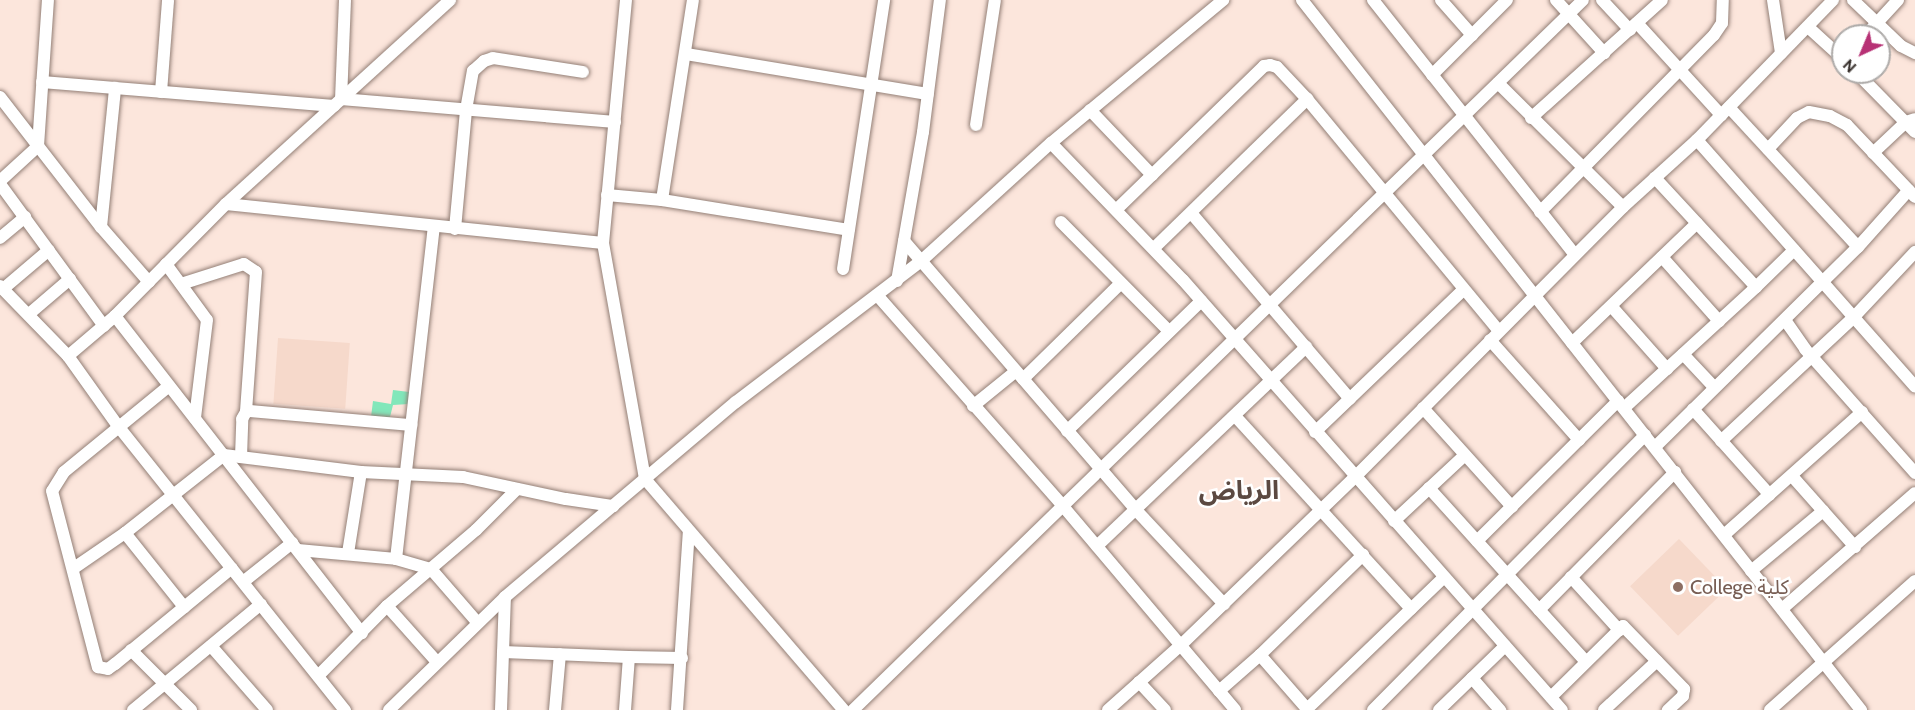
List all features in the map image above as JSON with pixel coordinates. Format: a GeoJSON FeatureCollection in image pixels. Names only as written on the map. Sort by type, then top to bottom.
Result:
{"type":"FeatureCollection","features":[{"type":"Feature","properties":{"kind":"street"},"geometry":{"type":"LineString","coordinates":[[48,0],[39,146],[0,184],[104,326]]}},
{"type":"Feature","properties":{"kind":"street"},"geometry":{"type":"LineString","coordinates":[[161,92],[168,0]]}},
{"type":"Feature","properties":{"kind":"street"},"geometry":{"type":"LineString","coordinates":[[338,102],[345,0]]}},
{"type":"Feature","properties":{"kind":"street"},"geometry":{"type":"LineString","coordinates":[[68,356],[115,316],[226,204],[450,0]]}},
{"type":"Feature","properties":{"kind":"street"},"geometry":{"type":"LineString","coordinates":[[626,0],[603,243],[645,479],[844,710]]}},
{"type":"Feature","properties":{"kind":"street"},"geometry":{"type":"LineString","coordinates":[[662,200],[687,54],[693,0]]}},
{"type":"Feature","properties":{"kind":"street"},"geometry":{"type":"LineString","coordinates":[[843,269],[884,0]]}},
{"type":"Feature","properties":{"kind":"street"},"geometry":{"type":"LineString","coordinates":[[897,280],[928,94],[940,0]]}},
{"type":"Feature","properties":{"kind":"street"},"geometry":{"type":"LineString","coordinates":[[976,125],[995,0]]}},
{"type":"Feature","properties":{"kind":"street"},"geometry":{"type":"LineString","coordinates":[[389,710],[505,597],[736,402],[920,262],[1051,143],[1223,0]]}},
{"type":"Feature","properties":{"kind":"street"},"geometry":{"type":"LineString","coordinates":[[1302,0],[1861,710]]}},
{"type":"Feature","properties":{"kind":"street"},"geometry":{"type":"LineString","coordinates":[[1373,0],[1575,255]]}},
{"type":"Feature","properties":{"kind":"street"},"geometry":{"type":"LineString","coordinates":[[1441,0],[1472,35]]}},
{"type":"Feature","properties":{"kind":"street"},"geometry":{"type":"LineString","coordinates":[[1432,75],[1507,0]]}},
{"type":"Feature","properties":{"kind":"street"},"geometry":{"type":"LineString","coordinates":[[1556,0],[1604,53]]}},
{"type":"Feature","properties":{"kind":"street"},"geometry":{"type":"LineString","coordinates":[[853,710],[1583,0]]}},
{"type":"Feature","properties":{"kind":"street"},"geometry":{"type":"LineString","coordinates":[[1602,0],[1680,67],[1768,149],[1858,247]]}},
{"type":"Feature","properties":{"kind":"street"},"geometry":{"type":"LineString","coordinates":[[1531,118],[1662,0]]}},
{"type":"Feature","properties":{"kind":"street"},"geometry":{"type":"LineString","coordinates":[[1539,212],[1714,35],[1722,23],[1723,0]]}},
{"type":"Feature","properties":{"kind":"street"},"geometry":{"type":"LineString","coordinates":[[1773,0],[1781,54]]}},
{"type":"Feature","properties":{"kind":"street"},"geometry":{"type":"LineString","coordinates":[[1108,710],[1181,645],[1355,477],[1623,207],[1697,140],[1833,0]]}},
{"type":"Feature","properties":{"kind":"street"},"geometry":{"type":"LineString","coordinates":[[1853,0],[1877,24],[1898,0]]}},
{"type":"Feature","properties":{"kind":"street"},"geometry":{"type":"LineString","coordinates":[[1808,27],[1831,48]]}},
{"type":"Feature","properties":{"kind":"street"},"geometry":{"type":"LineString","coordinates":[[1891,37],[1901,46],[1915,52]]}},
{"type":"Feature","properties":{"kind":"street"},"geometry":{"type":"LineString","coordinates":[[687,54],[928,94]]}},
{"type":"Feature","properties":{"kind":"street"},"geometry":{"type":"LineString","coordinates":[[455,229],[466,110],[473,71],[493,58],[583,72]]}},
{"type":"Feature","properties":{"kind":"street"},"geometry":{"type":"LineString","coordinates":[[1117,209],[1264,66],[1277,67],[1307,99],[1463,290],[1494,335],[1579,440]]}},
{"type":"Feature","properties":{"kind":"street"},"geometry":{"type":"LineString","coordinates":[[42,82],[615,122]]}},
{"type":"Feature","properties":{"kind":"street"},"geometry":{"type":"LineString","coordinates":[[1498,83],[1623,207]]}},
{"type":"Feature","properties":{"kind":"street"},"geometry":{"type":"LineString","coordinates":[[1870,84],[1910,120],[1915,132]]}},
{"type":"Feature","properties":{"kind":"street"},"geometry":{"type":"LineString","coordinates":[[101,227],[115,88]]}},
{"type":"Feature","properties":{"kind":"street"},"geometry":{"type":"LineString","coordinates":[[0,96],[101,227],[149,282]]}},
{"type":"Feature","properties":{"kind":"street"},"geometry":{"type":"LineString","coordinates":[[1154,248],[1192,214],[1307,99]]}},
{"type":"Feature","properties":{"kind":"street"},"geometry":{"type":"LineString","coordinates":[[1090,110],[1152,175]]}},
{"type":"Feature","properties":{"kind":"street"},"geometry":{"type":"LineString","coordinates":[[1654,447],[1824,284],[1912,194],[1847,125],[1830,116],[1809,112],[1797,118],[1768,149]]}},
{"type":"Feature","properties":{"kind":"street"},"geometry":{"type":"LineString","coordinates":[[1873,153],[1910,120]]}},
{"type":"Feature","properties":{"kind":"street"},"geometry":{"type":"LineString","coordinates":[[1697,140],[1915,386]]}},
{"type":"Feature","properties":{"kind":"street"},"geometry":{"type":"LineString","coordinates":[[1051,143],[1154,248],[1562,710]]}},
{"type":"Feature","properties":{"kind":"street"},"geometry":{"type":"LineString","coordinates":[[1655,178],[1756,287]]}},
{"type":"Feature","properties":{"kind":"street"},"geometry":{"type":"LineString","coordinates":[[607,195],[662,200],[849,230]]}},
{"type":"Feature","properties":{"kind":"street"},"geometry":{"type":"LineString","coordinates":[[226,204],[603,243]]}},
{"type":"Feature","properties":{"kind":"street"},"geometry":{"type":"LineString","coordinates":[[1192,214],[1350,399]]}},
{"type":"Feature","properties":{"kind":"street"},"geometry":{"type":"LineString","coordinates":[[0,238],[25,217]]}},
{"type":"Feature","properties":{"kind":"street"},"geometry":{"type":"LineString","coordinates":[[1061,222],[1169,332]]}},
{"type":"Feature","properties":{"kind":"street"},"geometry":{"type":"LineString","coordinates":[[1572,344],[1697,224]]}},
{"type":"Feature","properties":{"kind":"street"},"geometry":{"type":"LineString","coordinates":[[396,559],[434,227]]}},
{"type":"Feature","properties":{"kind":"street"},"geometry":{"type":"LineString","coordinates":[[904,241],[1136,510],[1224,604]]}},
{"type":"Feature","properties":{"kind":"street"},"geometry":{"type":"LineString","coordinates":[[49,250],[2,288],[68,356],[118,426],[345,710]]}},
{"type":"Feature","properties":{"kind":"street"},"geometry":{"type":"LineString","coordinates":[[1477,541],[1579,440],[1667,369],[1794,250]]}},
{"type":"Feature","properties":{"kind":"street"},"geometry":{"type":"LineString","coordinates":[[1721,441],[1812,358],[1915,252]]}},
{"type":"Feature","properties":{"kind":"street"},"geometry":{"type":"LineString","coordinates":[[1662,257],[1719,321]]}},
{"type":"Feature","properties":{"kind":"street"},"geometry":{"type":"LineString","coordinates":[[166,264],[207,320],[195,418]]}},
{"type":"Feature","properties":{"kind":"street"},"geometry":{"type":"LineString","coordinates":[[181,284],[244,264],[256,272],[246,412],[242,419],[241,457]]}},
{"type":"Feature","properties":{"kind":"street"},"geometry":{"type":"LineString","coordinates":[[29,314],[70,279]]}},
{"type":"Feature","properties":{"kind":"street"},"geometry":{"type":"LineString","coordinates":[[973,406],[1019,375],[1121,283]]}},
{"type":"Feature","properties":{"kind":"street"},"geometry":{"type":"LineString","coordinates":[[1315,432],[1463,290]]}},
{"type":"Feature","properties":{"kind":"street"},"geometry":{"type":"LineString","coordinates":[[877,295],[1062,505],[1235,710]]}},
{"type":"Feature","properties":{"kind":"street"},"geometry":{"type":"LineString","coordinates":[[1067,431],[1201,301]]}},
{"type":"Feature","properties":{"kind":"street"},"geometry":{"type":"LineString","coordinates":[[1612,307],[1667,369]]}},
{"type":"Feature","properties":{"kind":"street"},"geometry":{"type":"LineString","coordinates":[[115,316],[362,633]]}},
{"type":"Feature","properties":{"kind":"street"},"geometry":{"type":"LineString","coordinates":[[1785,320],[1812,358],[1915,473]]}},
{"type":"Feature","properties":{"kind":"street"},"geometry":{"type":"LineString","coordinates":[[1097,546],[1306,347]]}},
{"type":"Feature","properties":{"kind":"street"},"geometry":{"type":"LineString","coordinates":[[1683,354],[1714,387]]}},
{"type":"Feature","properties":{"kind":"street"},"geometry":{"type":"LineString","coordinates":[[169,386],[64,472],[52,491],[74,568],[98,668],[108,669],[232,568]]}},
{"type":"Feature","properties":{"kind":"street"},"geometry":{"type":"LineString","coordinates":[[1423,408],[1512,507]]}},
{"type":"Feature","properties":{"kind":"street"},"geometry":{"type":"LineString","coordinates":[[1693,409],[1770,495]]}},
{"type":"Feature","properties":{"kind":"street"},"geometry":{"type":"LineString","coordinates":[[246,412],[411,425]]}},
{"type":"Feature","properties":{"kind":"street"},"geometry":{"type":"LineString","coordinates":[[1724,535],[1862,412]]}},
{"type":"Feature","properties":{"kind":"street"},"geometry":{"type":"LineString","coordinates":[[1235,416],[1412,609]]}},
{"type":"Feature","properties":{"kind":"street"},"geometry":{"type":"LineString","coordinates":[[1373,710],[1645,435]]}},
{"type":"Feature","properties":{"kind":"street"},"geometry":{"type":"LineString","coordinates":[[74,568],[125,533],[224,455],[361,472],[405,476],[463,477],[613,506]]}},
{"type":"Feature","properties":{"kind":"street"},"geometry":{"type":"LineString","coordinates":[[1394,521],[1465,455]]}},
{"type":"Feature","properties":{"kind":"street"},"geometry":{"type":"LineString","coordinates":[[348,553],[361,472]]}},
{"type":"Feature","properties":{"kind":"street"},"geometry":{"type":"LineString","coordinates":[[1539,610],[1675,472]]}},
{"type":"Feature","properties":{"kind":"street"},"geometry":{"type":"LineString","coordinates":[[1792,476],[1855,547]]}},
{"type":"Feature","properties":{"kind":"street"},"geometry":{"type":"LineString","coordinates":[[1429,488],[1586,662]]}},
{"type":"Feature","properties":{"kind":"street"},"geometry":{"type":"LineString","coordinates":[[318,676],[387,606],[431,570],[517,489]]}},
{"type":"Feature","properties":{"kind":"street"},"geometry":{"type":"LineString","coordinates":[[1782,609],[1915,493]]}},
{"type":"Feature","properties":{"kind":"street"},"geometry":{"type":"LineString","coordinates":[[1751,571],[1823,511]]}},
{"type":"Feature","properties":{"kind":"street"},"geometry":{"type":"LineString","coordinates":[[677,710],[689,531]]}},
{"type":"Feature","properties":{"kind":"street"},"geometry":{"type":"LineString","coordinates":[[125,533],[184,607]]}},
{"type":"Feature","properties":{"kind":"street"},"geometry":{"type":"LineString","coordinates":[[243,582],[295,546],[396,559],[431,570],[477,622]]}},
{"type":"Feature","properties":{"kind":"street"},"geometry":{"type":"LineString","coordinates":[[1219,692],[1260,656],[1363,555]]}},
{"type":"Feature","properties":{"kind":"street"},"geometry":{"type":"LineString","coordinates":[[1260,656],[1308,710],[1444,577]]}},
{"type":"Feature","properties":{"kind":"street"},"geometry":{"type":"LineString","coordinates":[[1571,577],[1619,630]]}},
{"type":"Feature","properties":{"kind":"street"},"geometry":{"type":"LineString","coordinates":[[1770,710],[1915,581]]}},
{"type":"Feature","properties":{"kind":"street"},"geometry":{"type":"LineString","coordinates":[[501,710],[505,597]]}},
{"type":"Feature","properties":{"kind":"street"},"geometry":{"type":"LineString","coordinates":[[133,710],[261,604]]}},
{"type":"Feature","properties":{"kind":"street"},"geometry":{"type":"LineString","coordinates":[[387,606],[437,662]]}},
{"type":"Feature","properties":{"kind":"street"},"geometry":{"type":"LineString","coordinates":[[1551,697],[1623,627],[1684,689],[1683,696],[1668,710]]}},
{"type":"Feature","properties":{"kind":"street"},"geometry":{"type":"LineString","coordinates":[[211,646],[267,710]]}},
{"type":"Feature","properties":{"kind":"street"},"geometry":{"type":"LineString","coordinates":[[1439,710],[1506,646]]}},
{"type":"Feature","properties":{"kind":"street"},"geometry":{"type":"LineString","coordinates":[[131,650],[191,710]]}},
{"type":"Feature","properties":{"kind":"street"},"geometry":{"type":"LineString","coordinates":[[503,652],[682,658]]}},
{"type":"Feature","properties":{"kind":"street"},"geometry":{"type":"LineString","coordinates":[[555,710],[560,654]]}},
{"type":"Feature","properties":{"kind":"street"},"geometry":{"type":"LineString","coordinates":[[625,710],[629,657]]}},
{"type":"Feature","properties":{"kind":"street"},"geometry":{"type":"LineString","coordinates":[[1605,710],[1657,661]]}},
{"type":"Feature","properties":{"kind":"street"},"geometry":{"type":"LineString","coordinates":[[1472,678],[1500,710]]}},
{"type":"Feature","properties":{"kind":"street"},"geometry":{"type":"LineString","coordinates":[[1139,682],[1165,710]]}},
{"type":"Feature","properties":{"kind":"shaded area"},"geometry":{"type":"Polygon","coordinates":[[[278,338],[350,343],[345,409],[273,404],[278,338]]]}},
{"type":"Feature","properties":{"kind":"shaded area","name":"College كلية"},"geometry":{"type":"Polygon","coordinates":[[[1679,539],[1727,589],[1678,636],[1630,586],[1679,539]]]}},
{"type":"Feature","properties":{"kind":"green space"},"geometry":{"type":"Polygon","coordinates":[[[393,390],[409,392],[409,404],[393,405],[390,417],[371,417],[373,401],[391,404],[393,390]]]}},
{"type":"Feature","properties":{"kind":"place","name":"College كلية"},"geometry":{"type":"Point","coordinates":[1678,587]}},
{"type":"Feature","properties":{"kind":"district","name":"الرياض"},"geometry":{"type":"Point","coordinates":[1239,491]}}]}
